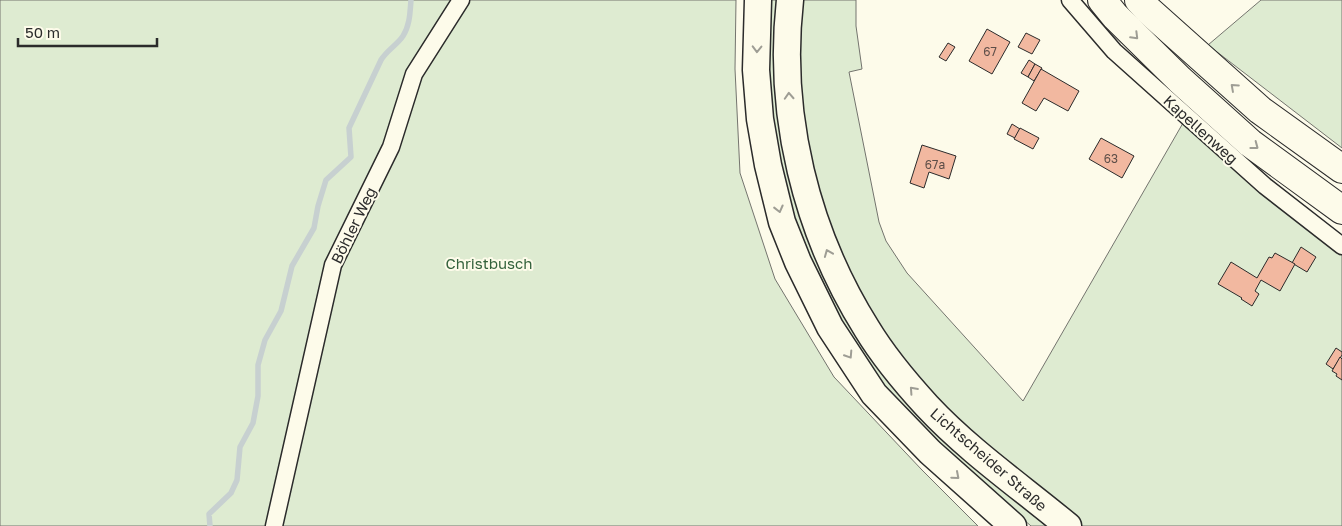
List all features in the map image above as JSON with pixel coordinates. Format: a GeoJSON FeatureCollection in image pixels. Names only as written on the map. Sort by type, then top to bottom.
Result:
{"type":"FeatureCollection","features":[{"type":"Feature","properties":{"kind":"highway"},"geometry":{"type":"LineString","coordinates":[[1102,0],[1115,16],[1180,80],[1250,143],[1342,210]]}},
{"type":"Feature","properties":{"kind":"highway"},"geometry":{"type":"LineString","coordinates":[[1140,0],[1147,9],[1260,110],[1342,169]]}},
{"type":"Feature","properties":{"kind":"main road","name":"Lichtscheider Straße"},"geometry":{"type":"LineString","coordinates":[[758,0],[756,70],[760,119],[768,165],[782,222],[798,262],[830,327],[874,394],[930,452],[1013,526]]}},
{"type":"Feature","properties":{"kind":"main road","name":"Lichtscheider Straße"},"geometry":{"type":"LineString","coordinates":[[790,0],[787,35],[789,103],[799,167],[806,195],[818,228],[845,291],[873,338],[901,376],[928,407],[989,463],[1068,526]]}},
{"type":"Feature","properties":{"kind":"street","name":"Böhler Weg"},"geometry":{"type":"LineString","coordinates":[[274,526],[333,265],[390,147],[414,74],[461,0]]}},
{"type":"Feature","properties":{"kind":"street","name":"Kapellenweg"},"geometry":{"type":"LineString","coordinates":[[1070,0],[1114,51],[1266,186],[1342,246]]}},
{"type":"Feature","properties":{"kind":"green space","name":"Christbusch"},"geometry":{"type":"Polygon","coordinates":[[[0,0],[736,0],[735,69],[740,173],[775,279],[834,377],[978,526],[0,526],[0,0]]]}},
{"type":"Feature","properties":{"kind":"green space"},"geometry":{"type":"Polygon","coordinates":[[[770,0],[778,0],[801,216],[810,244],[823,272],[964,458],[1046,526],[1031,526],[955,460],[879,381],[826,297],[785,197],[775,149],[769,90],[768,21],[770,0]]]}},
{"type":"Feature","properties":{"kind":"green space"},"geometry":{"type":"Polygon","coordinates":[[[802,0],[856,0],[856,26],[862,69],[849,72],[879,222],[886,241],[907,273],[1023,401],[1183,123],[1342,235],[1342,526],[1078,526],[953,416],[915,377],[880,329],[850,280],[825,219],[810,165],[799,93],[798,37],[802,0]]]}},
{"type":"Feature","properties":{"kind":"green space"},"geometry":{"type":"Polygon","coordinates":[[[1261,0],[1342,0],[1342,148],[1208,45],[1261,0]]]}},
{"type":"Feature","properties":{"kind":"building"},"geometry":{"type":"Polygon","coordinates":[[[987,29],[1010,42],[992,74],[969,61],[987,29]]]}},
{"type":"Feature","properties":{"kind":"building"},"geometry":{"type":"Polygon","coordinates":[[[1026,33],[1040,40],[1032,54],[1018,47],[1026,33]]]}},
{"type":"Feature","properties":{"kind":"building"},"geometry":{"type":"Polygon","coordinates":[[[948,43],[955,47],[946,61],[939,57],[948,43]]]}},
{"type":"Feature","properties":{"kind":"building"},"geometry":{"type":"Polygon","coordinates":[[[1029,60],[1035,64],[1028,77],[1021,73],[1029,60]]]}},
{"type":"Feature","properties":{"kind":"building"},"geometry":{"type":"Polygon","coordinates":[[[1035,64],[1042,68],[1034,81],[1028,77],[1035,64]]]}},
{"type":"Feature","properties":{"kind":"building"},"geometry":{"type":"Polygon","coordinates":[[[1041,69],[1079,91],[1068,111],[1044,98],[1036,111],[1022,103],[1041,69]]]}},
{"type":"Feature","properties":{"kind":"building"},"geometry":{"type":"Polygon","coordinates":[[[1012,124],[1020,129],[1015,138],[1007,134],[1012,124]]]}},
{"type":"Feature","properties":{"kind":"building"},"geometry":{"type":"Polygon","coordinates":[[[1020,128],[1039,138],[1033,149],[1014,139],[1020,128]]]}},
{"type":"Feature","properties":{"kind":"building"},"geometry":{"type":"Polygon","coordinates":[[[1101,138],[1134,156],[1122,178],[1089,159],[1101,138]]]}},
{"type":"Feature","properties":{"kind":"building"},"geometry":{"type":"Polygon","coordinates":[[[922,145],[956,156],[949,179],[929,172],[924,188],[910,183],[922,145]]]}},
{"type":"Feature","properties":{"kind":"building"},"geometry":{"type":"Polygon","coordinates":[[[1301,247],[1316,257],[1307,272],[1292,263],[1301,247]]]}},
{"type":"Feature","properties":{"kind":"building"},"geometry":{"type":"Polygon","coordinates":[[[1275,253],[1295,264],[1280,291],[1261,280],[1255,291],[1259,294],[1252,306],[1218,284],[1231,262],[1257,278],[1269,257],[1272,258],[1275,253]]]}},
{"type":"Feature","properties":{"kind":"building"},"geometry":{"type":"Polygon","coordinates":[[[1336,348],[1342,352],[1342,355],[1333,369],[1326,364],[1336,348]]]}},
{"type":"Feature","properties":{"kind":"building"},"geometry":{"type":"Polygon","coordinates":[[[1340,357],[1342,359],[1342,380],[1332,371],[1340,357]]]}},
{"type":"Feature","properties":{"kind":"waterway"},"geometry":{"type":"LineString","coordinates":[[210,526],[209,514],[231,493],[237,480],[240,447],[253,423],[258,396],[258,365],[265,340],[281,311],[292,266],[314,228],[326,180],[351,157],[349,128],[381,60],[401,39],[405,32],[411,0]]}}]}
